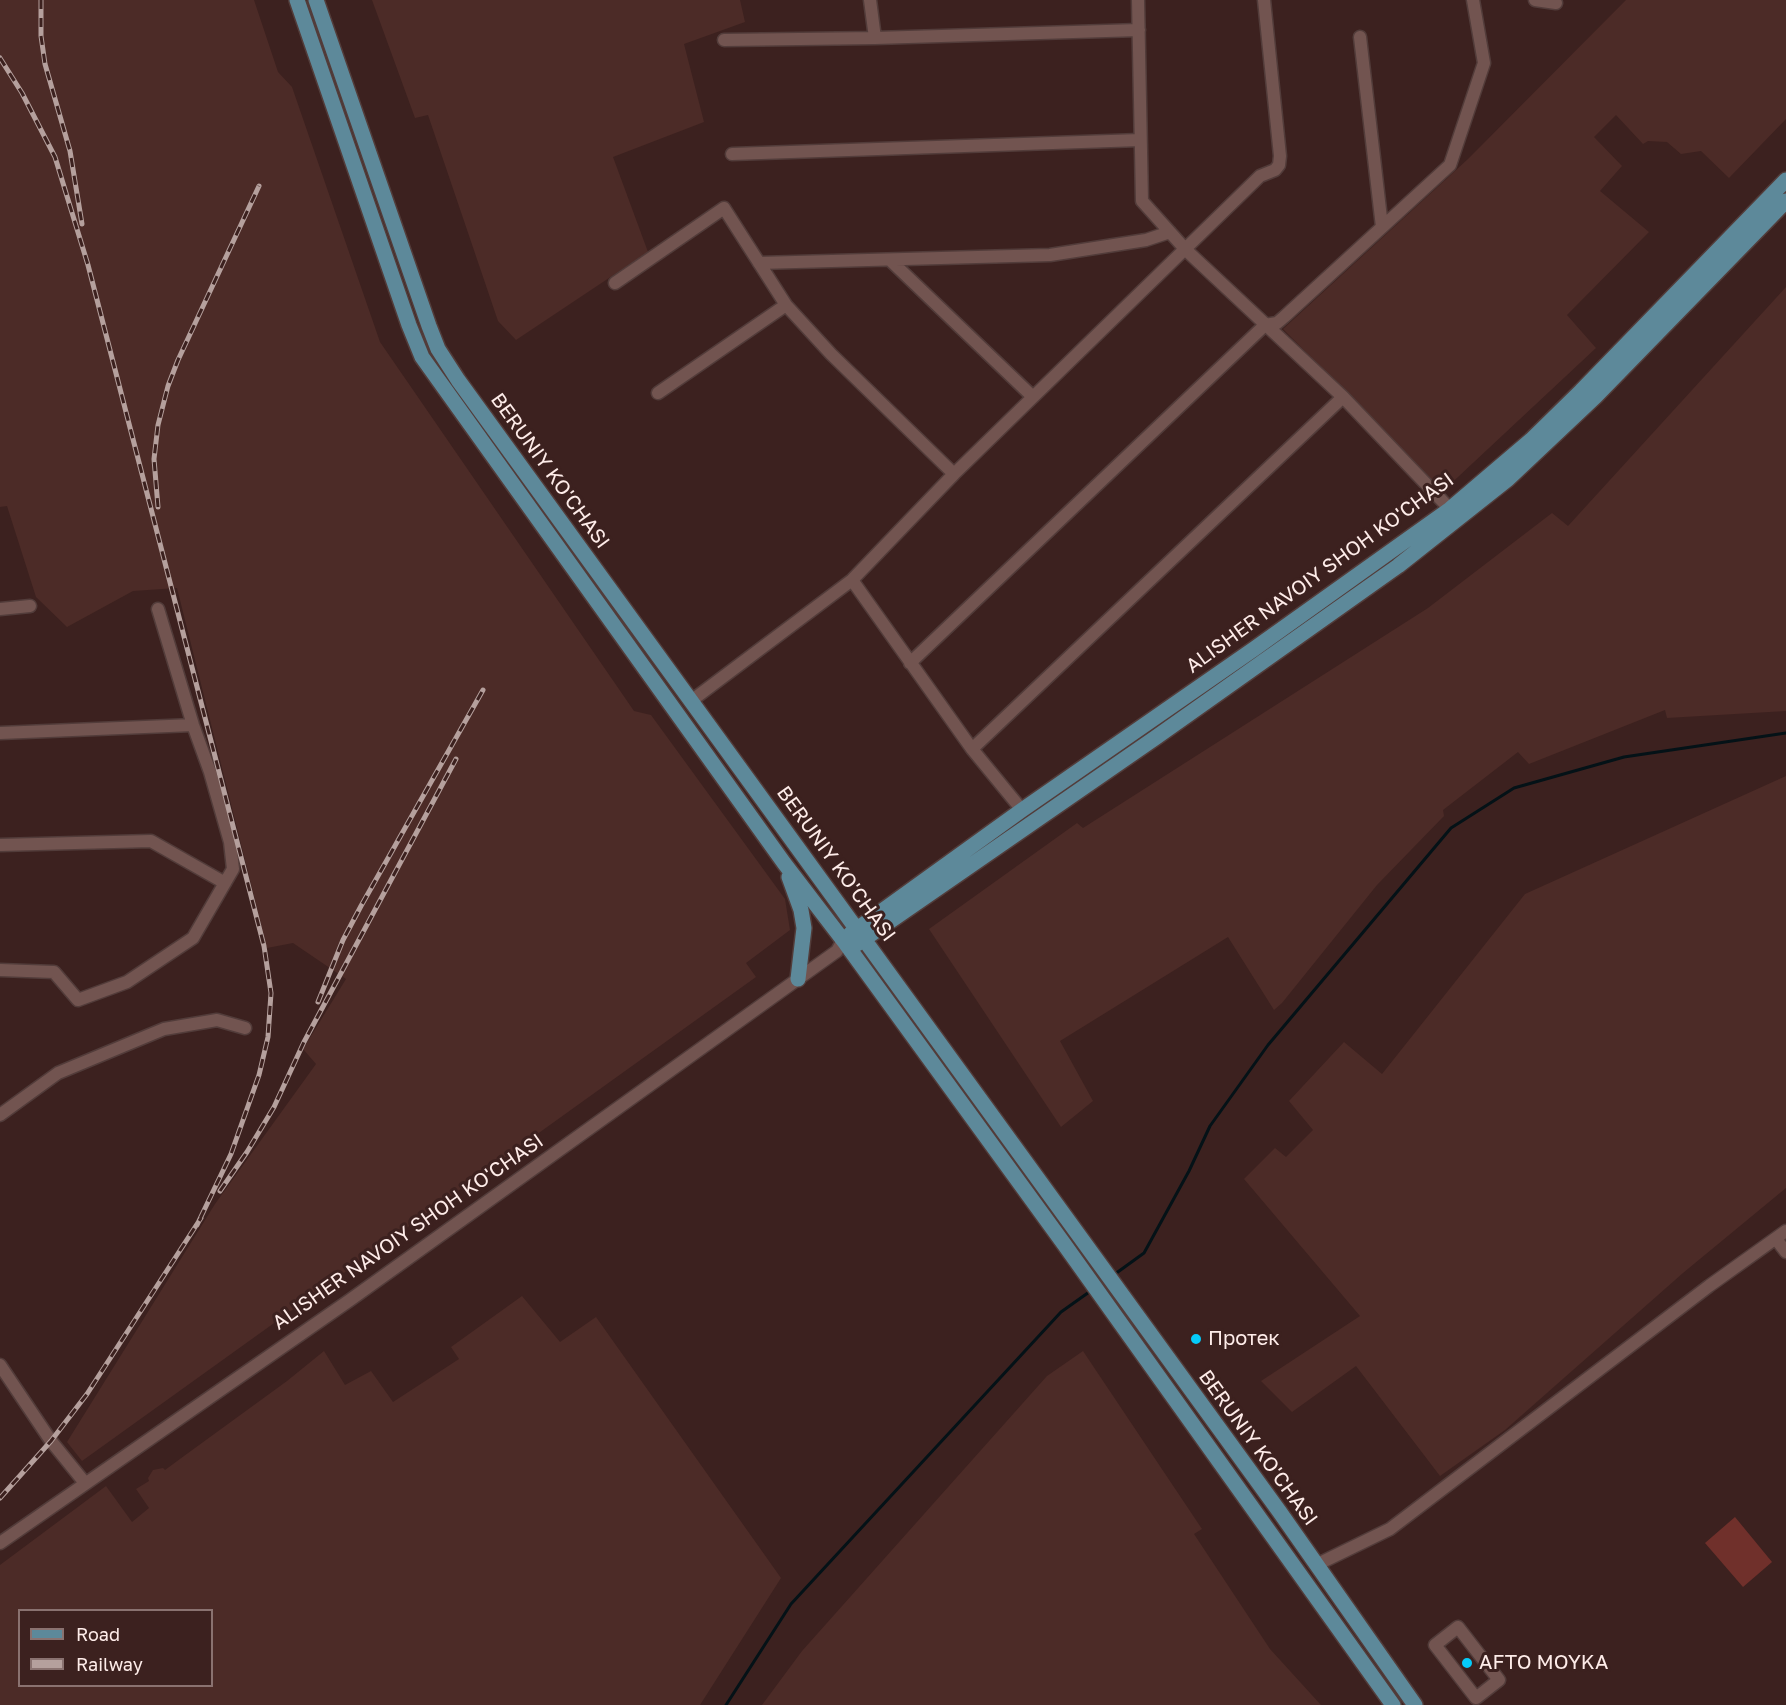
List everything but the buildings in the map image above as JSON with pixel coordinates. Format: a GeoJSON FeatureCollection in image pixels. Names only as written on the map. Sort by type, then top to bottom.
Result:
{"type":"FeatureCollection","features":[{"type":"Feature","properties":{"kind":"main road","name":"BERUNIY KO'CHASI"},"geometry":{"type":"LineString","coordinates":[[297,0],[409,326],[422,357],[843,947],[1064,1244],[1393,1705]]}},
{"type":"Feature","properties":{"kind":"main road","name":"BERUNIY KO'CHASI"},"geometry":{"type":"LineString","coordinates":[[316,0],[438,349],[458,380],[1079,1234],[1415,1705]]}},
{"type":"Feature","properties":{"kind":"main road"},"geometry":{"type":"LineString","coordinates":[[320,64],[337,58]]}},
{"type":"Feature","properties":{"kind":"main road","name":"ALISHER NAVOIY SHOH KO'CHASI"},"geometry":{"type":"LineString","coordinates":[[861,934],[1022,810],[1450,509],[1531,440],[1786,180]]}},
{"type":"Feature","properties":{"kind":"main road","name":"ALISHER NAVOIY SHOH KO'CHASI"},"geometry":{"type":"LineString","coordinates":[[843,947],[1398,566],[1498,487],[1596,396],[1786,201]]}},
{"type":"Feature","properties":{"kind":"main road"},"geometry":{"type":"LineString","coordinates":[[784,863],[801,910],[804,928],[798,979]]}},
{"type":"Feature","properties":{"kind":"main road"},"geometry":{"type":"LineString","coordinates":[[1177,1403],[1192,1392]]}},
{"type":"Feature","properties":{"kind":"street"},"geometry":{"type":"LineString","coordinates":[[870,0],[875,38]]}},
{"type":"Feature","properties":{"kind":"street"},"geometry":{"type":"LineString","coordinates":[[1138,0],[1142,201],[1186,250],[1343,397],[1450,509]]}},
{"type":"Feature","properties":{"kind":"street"},"geometry":{"type":"LineString","coordinates":[[691,701],[852,580],[954,474],[1260,176],[1275,170],[1279,165],[1280,156],[1264,0]]}},
{"type":"Feature","properties":{"kind":"street"},"geometry":{"type":"LineString","coordinates":[[910,663],[1265,325],[1277,323],[1284,317],[1450,165],[1484,63],[1473,0]]}},
{"type":"Feature","properties":{"kind":"street"},"geometry":{"type":"LineString","coordinates":[[1535,0],[1556,3]]}},
{"type":"Feature","properties":{"kind":"street"},"geometry":{"type":"LineString","coordinates":[[724,40],[1139,30]]}},
{"type":"Feature","properties":{"kind":"street"},"geometry":{"type":"LineString","coordinates":[[1360,37],[1382,227]]}},
{"type":"Feature","properties":{"kind":"street"},"geometry":{"type":"LineString","coordinates":[[732,154],[1140,140]]}},
{"type":"Feature","properties":{"kind":"street"},"geometry":{"type":"LineString","coordinates":[[615,283],[724,208],[786,305],[831,354],[954,474]]}},
{"type":"Feature","properties":{"kind":"street"},"geometry":{"type":"LineString","coordinates":[[759,263],[1050,255],[1146,240],[1170,232]]}},
{"type":"Feature","properties":{"kind":"street"},"geometry":{"type":"LineString","coordinates":[[890,260],[1033,398]]}},
{"type":"Feature","properties":{"kind":"street"},"geometry":{"type":"LineString","coordinates":[[658,393],[786,305]]}},
{"type":"Feature","properties":{"kind":"street"},"geometry":{"type":"LineString","coordinates":[[972,749],[1343,397]]}},
{"type":"Feature","properties":{"kind":"street"},"geometry":{"type":"LineString","coordinates":[[852,580],[972,749],[1022,810]]}},
{"type":"Feature","properties":{"kind":"street"},"geometry":{"type":"LineString","coordinates":[[0,609],[30,606]]}},
{"type":"Feature","properties":{"kind":"street"},"geometry":{"type":"LineString","coordinates":[[0,970],[54,972],[78,1000],[127,982],[193,938],[233,869],[230,842],[210,772],[193,725],[158,609]]}},
{"type":"Feature","properties":{"kind":"street"},"geometry":{"type":"LineString","coordinates":[[0,733],[193,725]]}},
{"type":"Feature","properties":{"kind":"street"},"geometry":{"type":"LineString","coordinates":[[0,845],[151,841],[225,883]]}},
{"type":"Feature","properties":{"kind":"street","name":"ALISHER NAVOIY SHOH KO'CHASI"},"geometry":{"type":"LineString","coordinates":[[0,1543],[350,1300],[843,947]]}},
{"type":"Feature","properties":{"kind":"street"},"geometry":{"type":"LineString","coordinates":[[0,1115],[58,1073],[164,1029],[217,1020],[245,1028]]}},
{"type":"Feature","properties":{"kind":"street"},"geometry":{"type":"LineString","coordinates":[[1316,1565],[1390,1529],[1708,1286],[1786,1231]]}},
{"type":"Feature","properties":{"kind":"street"},"geometry":{"type":"LineString","coordinates":[[1776,1239],[1786,1252]]}},
{"type":"Feature","properties":{"kind":"street"},"geometry":{"type":"LineString","coordinates":[[0,1365],[51,1441],[85,1483]]}},
{"type":"Feature","properties":{"kind":"street"},"geometry":{"type":"LineString","coordinates":[[1458,1628],[1499,1680],[1476,1698],[1435,1645],[1458,1628]]}},
{"type":"Feature","properties":{"kind":"shaded area"},"geometry":{"type":"Polygon","coordinates":[[[0,0],[254,0],[278,72],[292,87],[380,342],[634,711],[651,715],[785,899],[790,930],[746,963],[756,977],[82,1461],[67,1442],[215,1204],[316,1064],[303,1049],[346,979],[293,943],[267,948],[177,588],[133,591],[67,627],[36,597],[7,506],[0,507],[0,0]]]}},
{"type":"Feature","properties":{"kind":"shaded area"},"geometry":{"type":"Polygon","coordinates":[[[372,0],[740,0],[745,22],[684,44],[704,122],[613,157],[648,252],[516,340],[498,321],[428,115],[415,118],[372,0]]]}},
{"type":"Feature","properties":{"kind":"shaded area"},"geometry":{"type":"Polygon","coordinates":[[[1626,0],[1786,0],[1786,119],[1729,178],[1701,151],[1681,154],[1667,142],[1648,141],[1643,144],[1616,115],[1594,137],[1622,166],[1600,191],[1649,232],[1567,315],[1596,348],[1443,491],[1283,329],[1468,159],[1626,0]]]}},
{"type":"Feature","properties":{"kind":"shaded area"},"geometry":{"type":"Polygon","coordinates":[[[1786,287],[1786,711],[1667,718],[1665,710],[1529,764],[1518,752],[1443,810],[1444,816],[1377,885],[1274,1010],[1228,937],[1060,1041],[1093,1101],[1061,1127],[929,929],[1077,823],[1083,828],[1428,608],[1552,513],[1568,526],[1786,287]]]}},
{"type":"Feature","properties":{"kind":"shaded area"},"geometry":{"type":"Polygon","coordinates":[[[1786,776],[1786,1188],[1683,1273],[1505,1430],[1440,1476],[1356,1366],[1292,1412],[1261,1381],[1360,1316],[1244,1179],[1275,1148],[1286,1157],[1313,1130],[1289,1101],[1344,1042],[1382,1074],[1525,894],[1786,776]]]}},
{"type":"Feature","properties":{"kind":"shaded area"},"geometry":{"type":"Polygon","coordinates":[[[522,1296],[560,1342],[596,1317],[781,1578],[700,1705],[0,1705],[0,1565],[106,1486],[132,1522],[149,1508],[136,1489],[149,1481],[148,1478],[153,1470],[163,1468],[165,1470],[287,1381],[324,1351],[345,1385],[371,1371],[393,1402],[459,1359],[451,1347],[522,1296]]]}},
{"type":"Feature","properties":{"kind":"shaded area"},"geometry":{"type":"Polygon","coordinates":[[[1083,1351],[1202,1529],[1194,1534],[1270,1649],[1321,1705],[762,1705],[802,1651],[1047,1376],[1083,1351]]]}},
{"type":"Feature","properties":{"kind":"shaded area"},"geometry":{"type":"Polygon","coordinates":[[[1735,1517],[1772,1562],[1743,1587],[1705,1543],[1735,1517]]]}},
{"type":"Feature","properties":{"kind":"waterway"},"geometry":{"type":"LineString","coordinates":[[1115,1274],[1144,1253],[1189,1171],[1210,1126],[1268,1045],[1451,828],[1514,788],[1624,757],[1786,733]]}},
{"type":"Feature","properties":{"kind":"waterway"},"geometry":{"type":"LineString","coordinates":[[726,1705],[791,1604],[1061,1312],[1092,1290]]}},
{"type":"Feature","properties":{"kind":"railway"},"geometry":{"type":"LineString","coordinates":[[41,0],[41,36],[45,64],[70,151],[82,224]]}},
{"type":"Feature","properties":{"kind":"railway"},"geometry":{"type":"LineString","coordinates":[[0,58],[22,93],[55,157],[88,265],[264,946],[271,993],[268,1037],[259,1075],[231,1154],[197,1225]]}},
{"type":"Feature","properties":{"kind":"railway"},"geometry":{"type":"LineString","coordinates":[[158,507],[154,459],[158,425],[168,386],[259,186]]}},
{"type":"Feature","properties":{"kind":"railway"},"geometry":{"type":"LineString","coordinates":[[318,1002],[343,940],[483,690]]}},
{"type":"Feature","properties":{"kind":"railway"},"geometry":{"type":"LineString","coordinates":[[220,1191],[274,1107],[304,1042],[456,759]]}},
{"type":"Feature","properties":{"kind":"railway"},"geometry":{"type":"LineString","coordinates":[[0,1498],[51,1441],[87,1394],[201,1218]]}},
{"type":"Feature","properties":{"kind":"place","name":"Протек"},"geometry":{"type":"Point","coordinates":[1196,1339]}},
{"type":"Feature","properties":{"kind":"place","name":"AFTO MOYKA"},"geometry":{"type":"Point","coordinates":[1467,1663]}}]}
